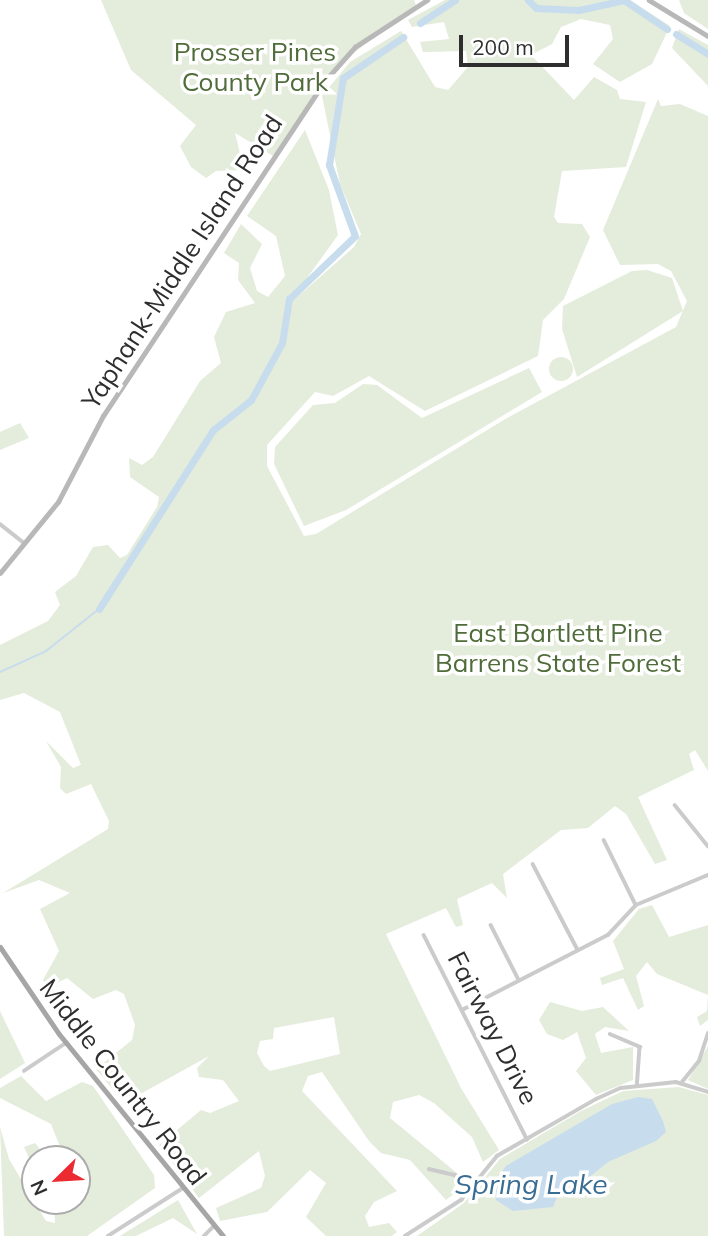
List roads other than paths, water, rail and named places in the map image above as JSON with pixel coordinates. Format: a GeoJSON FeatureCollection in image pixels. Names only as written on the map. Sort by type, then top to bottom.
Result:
{"type":"FeatureCollection","features":[{"type":"Feature","properties":{"kind":"main road","name":"Yaphank-Middle Island Road"},"geometry":{"type":"LineString","coordinates":[[0,573],[58,502],[103,416],[323,83],[355,47],[427,0]]}},
{"type":"Feature","properties":{"kind":"main road"},"geometry":{"type":"LineString","coordinates":[[649,0],[708,36]]}},
{"type":"Feature","properties":{"kind":"main road","name":"Middle Country Road"},"geometry":{"type":"LineString","coordinates":[[0,947],[66,1043],[223,1236]]}},
{"type":"Feature","properties":{"kind":"street"},"geometry":{"type":"LineString","coordinates":[[0,524],[24,543]]}},
{"type":"Feature","properties":{"kind":"street"},"geometry":{"type":"LineString","coordinates":[[675,805],[708,845]]}},
{"type":"Feature","properties":{"kind":"street"},"geometry":{"type":"LineString","coordinates":[[604,840],[636,905]]}},
{"type":"Feature","properties":{"kind":"street"},"geometry":{"type":"LineString","coordinates":[[533,864],[578,950]]}},
{"type":"Feature","properties":{"kind":"street"},"geometry":{"type":"LineString","coordinates":[[462,1010],[608,935],[636,905],[708,875]]}},
{"type":"Feature","properties":{"kind":"street"},"geometry":{"type":"LineString","coordinates":[[491,925],[519,980]]}},
{"type":"Feature","properties":{"kind":"street","name":"Fairway Drive"},"geometry":{"type":"LineString","coordinates":[[424,936],[527,1139]]}},
{"type":"Feature","properties":{"kind":"street"},"geometry":{"type":"LineString","coordinates":[[682,1082],[699,1060],[708,1033]]}},
{"type":"Feature","properties":{"kind":"street"},"geometry":{"type":"LineString","coordinates":[[610,1034],[640,1046],[637,1086]]}},
{"type":"Feature","properties":{"kind":"street"},"geometry":{"type":"LineString","coordinates":[[24,1071],[66,1043]]}},
{"type":"Feature","properties":{"kind":"street"},"geometry":{"type":"LineString","coordinates":[[405,1236],[467,1192],[497,1156],[596,1099],[637,1086],[682,1082],[708,1092]]}},
{"type":"Feature","properties":{"kind":"street"},"geometry":{"type":"LineString","coordinates":[[429,1169],[455,1175],[467,1192]]}},
{"type":"Feature","properties":{"kind":"street"},"geometry":{"type":"LineString","coordinates":[[108,1236],[183,1188]]}},
{"type":"Feature","properties":{"kind":"street"},"geometry":{"type":"LineString","coordinates":[[204,1236],[214,1226]]}},
{"type":"Feature","properties":{"kind":"water","name":"Spring Lake"},"geometry":{"type":"Polygon","coordinates":[[[638,1097],[652,1099],[663,1121],[666,1132],[656,1141],[608,1162],[587,1179],[586,1190],[578,1191],[576,1181],[562,1186],[553,1207],[513,1211],[496,1200],[494,1183],[506,1166],[612,1104],[638,1097]]]}},
{"type":"Feature","properties":{"kind":"waterway"},"geometry":{"type":"LineString","coordinates":[[420,23],[455,0]]}},
{"type":"Feature","properties":{"kind":"waterway"},"geometry":{"type":"LineString","coordinates":[[528,0],[536,8],[579,10],[624,0],[667,29]]}},
{"type":"Feature","properties":{"kind":"waterway"},"geometry":{"type":"LineString","coordinates":[[676,34],[708,54]]}},
{"type":"Feature","properties":{"kind":"waterway"},"geometry":{"type":"LineString","coordinates":[[99,609],[213,430],[251,400],[282,343],[289,299],[355,236],[329,165],[343,78],[403,37]]}},
{"type":"Feature","properties":{"kind":"waterway"},"geometry":{"type":"LineString","coordinates":[[0,672],[46,651],[99,609]]}},
{"type":"Feature","properties":{"kind":"park label","name":"Prosser Pines County Park"},"geometry":{"type":"Point","coordinates":[255,67]}},
{"type":"Feature","properties":{"kind":"park label","name":"East Bartlett Pine Barrens State Forest"},"geometry":{"type":"Point","coordinates":[558,648]}}]}
